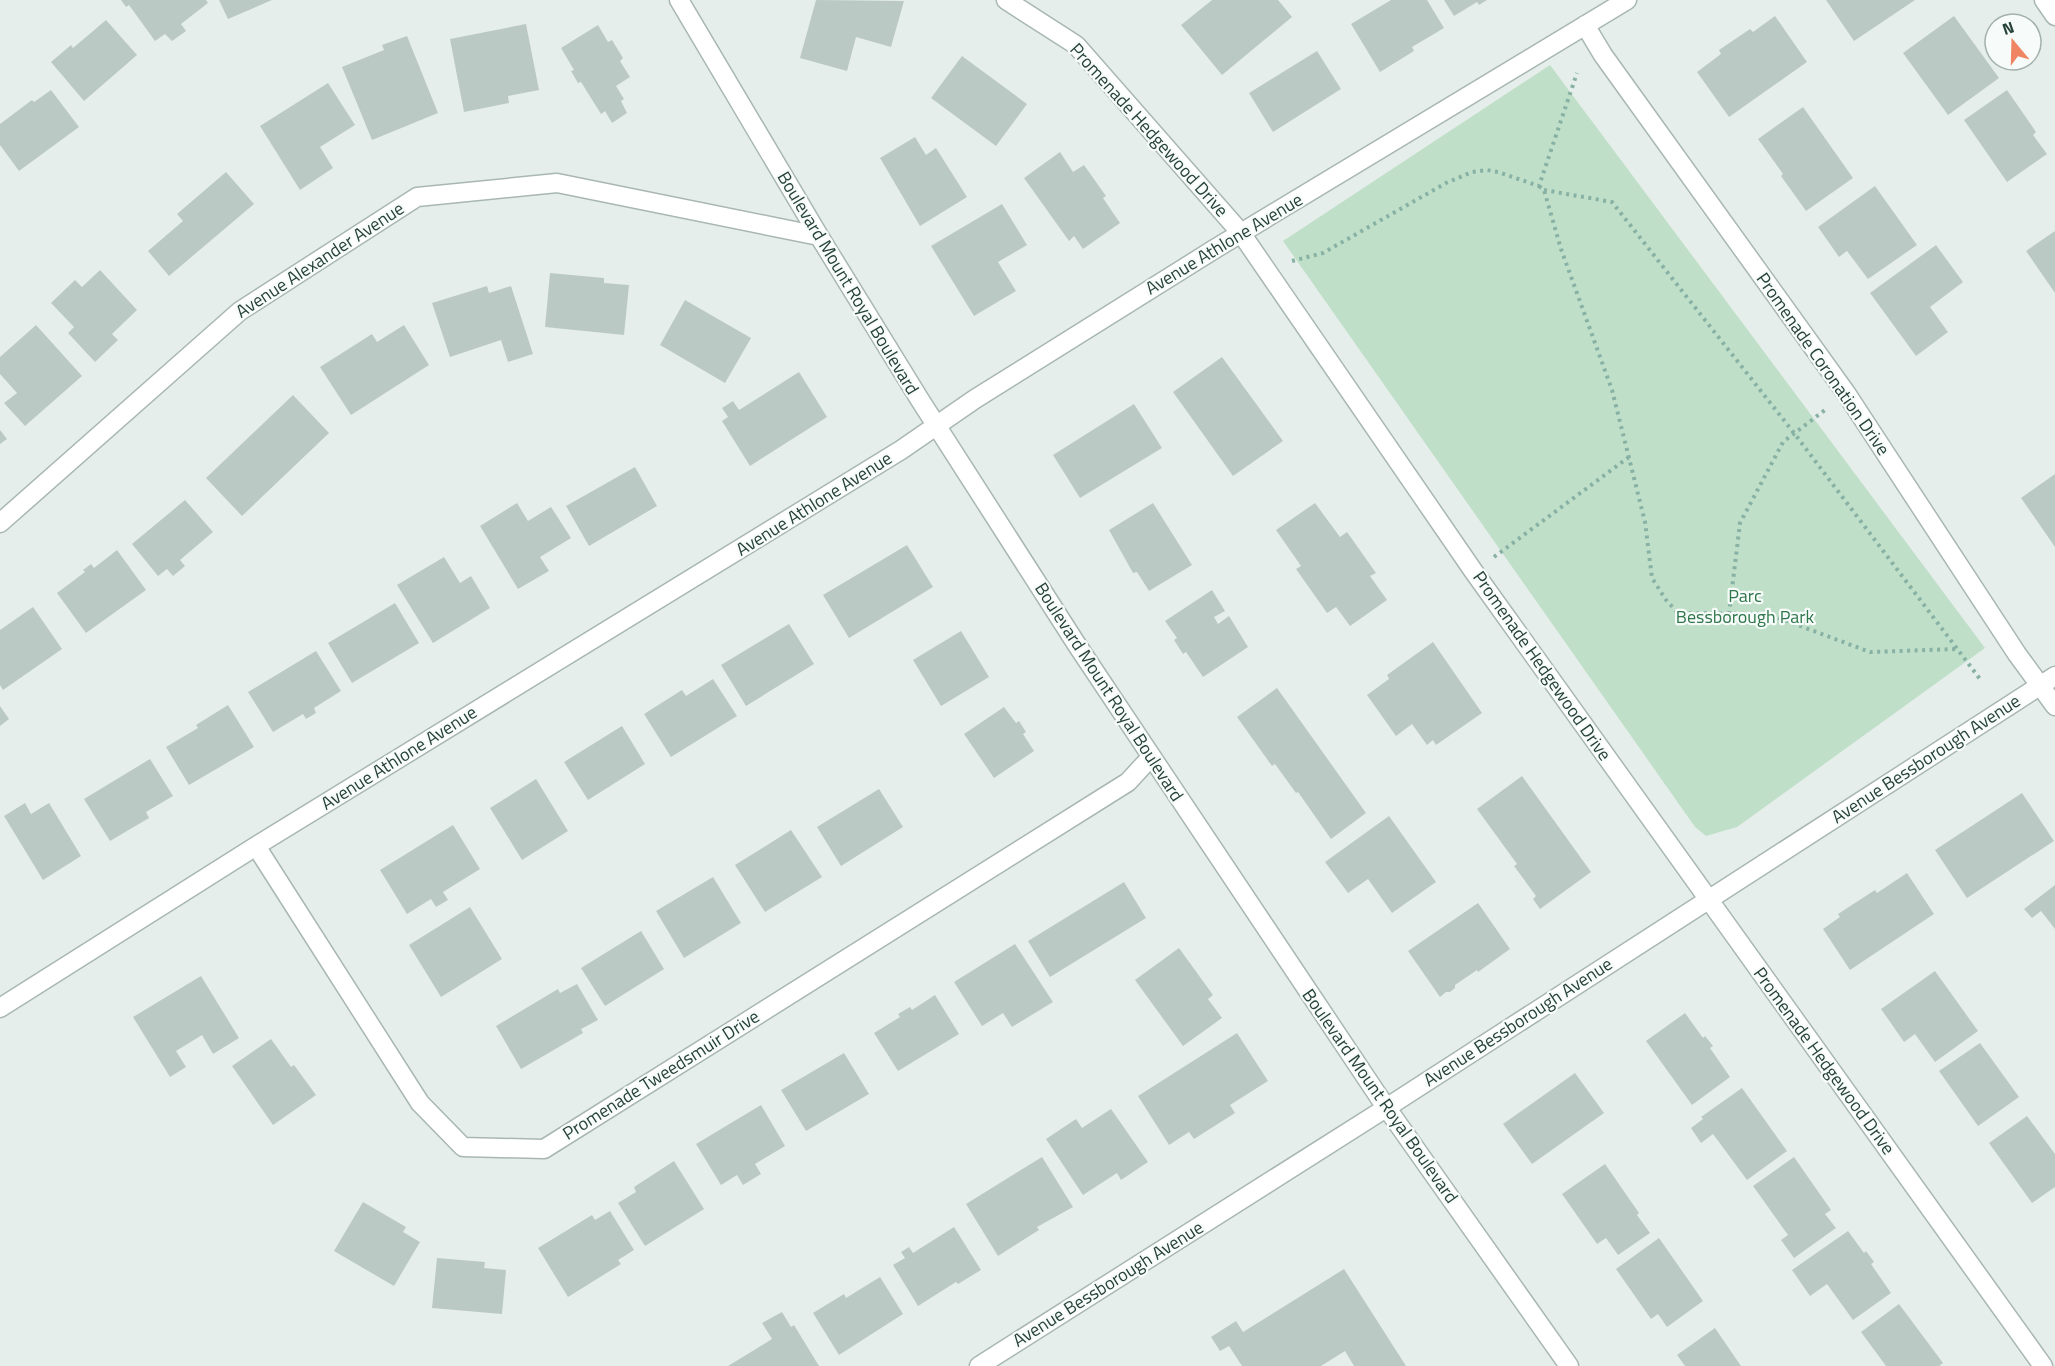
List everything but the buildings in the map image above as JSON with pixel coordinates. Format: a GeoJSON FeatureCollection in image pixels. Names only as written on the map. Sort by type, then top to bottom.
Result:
{"type":"FeatureCollection","features":[{"type":"Feature","properties":{"kind":"street","name":"Boulevard Mount Royal Boulevard"},"geometry":{"type":"LineString","coordinates":[[679,0],[819,236],[937,426],[1151,757],[1386,1108],[1569,1366]]}},
{"type":"Feature","properties":{"kind":"street","name":"Promenade Hedgewood Drive"},"geometry":{"type":"LineString","coordinates":[[1006,0],[1076,45],[1241,233],[1474,572],[2043,1366]]}},
{"type":"Feature","properties":{"kind":"street","name":"Avenue Athlone Avenue"},"geometry":{"type":"LineString","coordinates":[[0,1008],[256,846],[901,450],[985,393],[1241,233],[1628,0]]}},
{"type":"Feature","properties":{"kind":"street"},"geometry":{"type":"LineString","coordinates":[[2044,0],[2055,16]]}},
{"type":"Feature","properties":{"kind":"street","name":"Promenade Coronation Drive"},"geometry":{"type":"LineString","coordinates":[[1585,25],[1603,55],[1846,393],[2048,681],[2055,706]]}},
{"type":"Feature","properties":{"kind":"street","name":"Avenue Alexander Avenue"},"geometry":{"type":"LineString","coordinates":[[0,523],[240,311],[417,197],[557,183],[819,236]]}},
{"type":"Feature","properties":{"kind":"street","name":"Avenue Bessborough Avenue"},"geometry":{"type":"LineString","coordinates":[[979,1366],[1386,1108],[2048,681]]}},
{"type":"Feature","properties":{"kind":"street","name":"Promenade Tweedsmuir Drive"},"geometry":{"type":"LineString","coordinates":[[256,846],[420,1103],[463,1147],[544,1149],[1128,782],[1151,757]]}},
{"type":"Feature","properties":{"kind":"path"},"geometry":{"type":"LineString","coordinates":[[1539,186],[1577,73]]}},
{"type":"Feature","properties":{"kind":"path"},"geometry":{"type":"LineString","coordinates":[[1292,261],[1323,253],[1446,183],[1472,172],[1487,170],[1498,172],[1539,186],[1544,190],[1612,202],[1794,433],[1980,679]]}},
{"type":"Feature","properties":{"kind":"path"},"geometry":{"type":"LineString","coordinates":[[1544,190],[1561,249],[1612,390],[1645,522],[1652,578],[1666,600],[1678,613],[1768,614],[1870,652],[1957,649]]}},
{"type":"Feature","properties":{"kind":"path"},"geometry":{"type":"LineString","coordinates":[[1729,614],[1740,523],[1782,442],[1846,393]]}},
{"type":"Feature","properties":{"kind":"path"},"geometry":{"type":"LineString","coordinates":[[1474,572],[1629,457]]}},
{"type":"Feature","properties":{"kind":"green space","name":"Parc Bessborough Park"},"geometry":{"type":"Polygon","coordinates":[[[1550,65],[1985,648],[1737,827],[1706,836],[1695,827],[1283,241],[1550,65]]]}}]}
